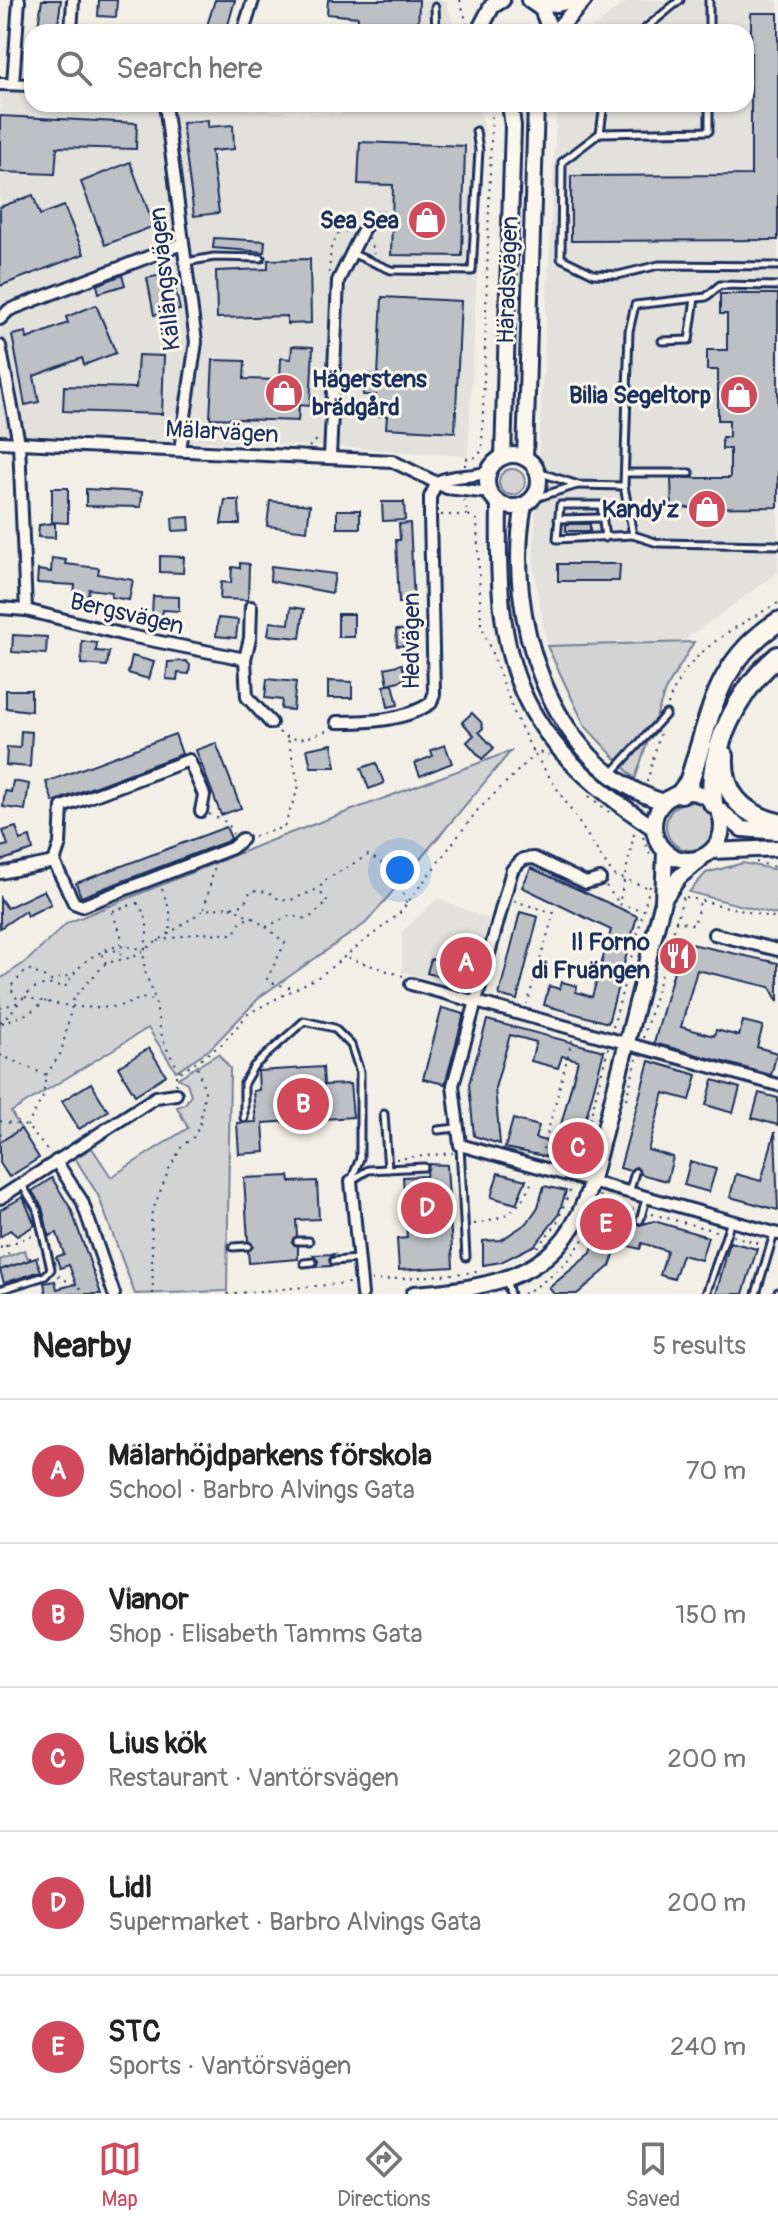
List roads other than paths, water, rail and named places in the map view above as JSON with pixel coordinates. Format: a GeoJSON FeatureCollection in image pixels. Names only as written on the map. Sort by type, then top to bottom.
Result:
{"type":"FeatureCollection","features":[{"type":"Feature","properties":{"kind":"highway"},"geometry":{"type":"LineString","coordinates":[[681,793],[689,782],[721,682],[742,651],[778,622]]}},
{"type":"Feature","properties":{"kind":"highway"},"geometry":{"type":"LineString","coordinates":[[715,806],[713,767],[725,734],[748,687],[778,656]]}},
{"type":"Feature","properties":{"kind":"highway"},"geometry":{"type":"LineString","coordinates":[[725,734],[723,774],[729,793],[744,811],[778,823]]}},
{"type":"Feature","properties":{"kind":"main road"},"geometry":{"type":"LineString","coordinates":[[478,24],[482,0]]}},
{"type":"Feature","properties":{"kind":"main road"},"geometry":{"type":"LineString","coordinates":[[481,24],[492,6],[502,0]]}},
{"type":"Feature","properties":{"kind":"main road"},"geometry":{"type":"LineString","coordinates":[[532,1],[557,4],[574,0]]}},
{"type":"Feature","properties":{"kind":"main road"},"geometry":{"type":"LineString","coordinates":[[561,24],[584,0]]}},
{"type":"Feature","properties":{"kind":"main road"},"geometry":{"type":"LineString","coordinates":[[532,1],[550,24]]}},
{"type":"Feature","properties":{"kind":"main road","name":"Häradsvägen"},"geometry":{"type":"LineString","coordinates":[[503,457],[511,112]]}},
{"type":"Feature","properties":{"kind":"main road","name":"Häradsvägen"},"geometry":{"type":"LineString","coordinates":[[525,458],[536,112]]}},
{"type":"Feature","properties":{"kind":"main road"},"geometry":{"type":"LineString","coordinates":[[414,1294],[509,1287],[557,1247],[576,1221],[591,1183],[634,1043],[663,901],[665,852],[654,828],[615,805],[577,771],[549,740],[511,664],[499,599],[494,499],[488,472],[503,457],[525,458],[538,472],[540,486],[528,502],[520,525],[522,597],[534,661],[565,723],[611,773],[639,795],[664,802]]}},
{"type":"Feature","properties":{"kind":"main road"},"geometry":{"type":"LineString","coordinates":[[494,499],[513,508],[528,502]]}},
{"type":"Feature","properties":{"kind":"main road"},"geometry":{"type":"LineString","coordinates":[[654,828],[657,812],[664,802],[689,792],[715,806],[742,829],[778,832]]}},
{"type":"Feature","properties":{"kind":"main road"},"geometry":{"type":"LineString","coordinates":[[663,901],[679,877],[708,853],[721,835],[715,806]]}},
{"type":"Feature","properties":{"kind":"main road"},"geometry":{"type":"LineString","coordinates":[[665,852],[677,859],[692,860],[708,853],[778,848]]}},
{"type":"Feature","properties":{"kind":"street"},"geometry":{"type":"LineString","coordinates":[[13,84],[19,0]]}},
{"type":"Feature","properties":{"kind":"street"},"geometry":{"type":"LineString","coordinates":[[72,24],[73,0]]}},
{"type":"Feature","properties":{"kind":"street"},"geometry":{"type":"LineString","coordinates":[[246,24],[253,0]]}},
{"type":"Feature","properties":{"kind":"street"},"geometry":{"type":"LineString","coordinates":[[0,84],[24,85]]}},
{"type":"Feature","properties":{"kind":"street","name":"Källängsvägen"},"geometry":{"type":"LineString","coordinates":[[166,112],[196,342],[180,450]]}},
{"type":"Feature","properties":{"kind":"street"},"geometry":{"type":"LineString","coordinates":[[330,457],[338,281],[362,232]]}},
{"type":"Feature","properties":{"kind":"street"},"geometry":{"type":"LineString","coordinates":[[0,319],[9,310],[182,244]]}},
{"type":"Feature","properties":{"kind":"street"},"geometry":{"type":"LineString","coordinates":[[0,346],[19,443],[26,610]]}},
{"type":"Feature","properties":{"kind":"street","name":"Mälarvägen"},"geometry":{"type":"LineString","coordinates":[[0,442],[392,461],[447,488],[494,499]]}},
{"type":"Feature","properties":{"kind":"street"},"geometry":{"type":"LineString","coordinates":[[437,482],[447,477],[488,472]]}},
{"type":"Feature","properties":{"kind":"street","name":"Hedvägen"},"geometry":{"type":"LineString","coordinates":[[337,722],[387,718],[431,703],[434,694],[430,497],[437,482]]}},
{"type":"Feature","properties":{"kind":"street"},"geometry":{"type":"LineString","coordinates":[[251,607],[245,659],[247,697],[271,723]]}},
{"type":"Feature","properties":{"kind":"street","name":"Bergsvägen"},"geometry":{"type":"LineString","coordinates":[[0,608],[26,610],[125,635],[245,659]]}},
{"type":"Feature","properties":{"kind":"street"},"geometry":{"type":"LineString","coordinates":[[201,811],[204,795],[189,760],[62,807],[60,844],[54,862],[74,903],[82,906],[106,897],[212,856],[242,839]]}},
{"type":"Feature","properties":{"kind":"street"},"geometry":{"type":"LineString","coordinates":[[600,879],[586,883],[534,858],[523,859],[512,870],[453,1085],[460,1145],[776,1234]]}},
{"type":"Feature","properties":{"kind":"street"},"geometry":{"type":"LineString","coordinates":[[0,873],[54,862]]}},
{"type":"Feature","properties":{"kind":"street"},"geometry":{"type":"LineString","coordinates":[[714,934],[778,950]]}},
{"type":"Feature","properties":{"kind":"street"},"geometry":{"type":"LineString","coordinates":[[411,984],[712,1063],[778,1085]]}},
{"type":"Feature","properties":{"kind":"street"},"geometry":{"type":"LineString","coordinates":[[0,1198],[156,1097],[176,1094]]}},
{"type":"Feature","properties":{"kind":"street"},"geometry":{"type":"LineString","coordinates":[[56,1161],[82,1201],[114,1294]]}},
{"type":"Feature","properties":{"kind":"street"},"geometry":{"type":"LineString","coordinates":[[351,1181],[362,1294]]}},
{"type":"Feature","properties":{"kind":"lane"},"geometry":{"type":"LineString","coordinates":[[651,24],[680,0]]}},
{"type":"Feature","properties":{"kind":"lane"},"geometry":{"type":"LineString","coordinates":[[709,0],[709,24]]}},
{"type":"Feature","properties":{"kind":"lane"},"geometry":{"type":"LineString","coordinates":[[435,7],[436,24]]}},
{"type":"Feature","properties":{"kind":"lane"},"geometry":{"type":"LineString","coordinates":[[600,133],[603,112]]}},
{"type":"Feature","properties":{"kind":"lane"},"geometry":{"type":"LineString","coordinates":[[709,112],[709,131],[600,133],[562,162],[561,258],[594,274],[618,275],[659,265],[778,266]]}},
{"type":"Feature","properties":{"kind":"lane"},"geometry":{"type":"LineString","coordinates":[[352,253],[391,270],[472,271],[478,182],[476,131]]}},
{"type":"Feature","properties":{"kind":"lane"},"geometry":{"type":"LineString","coordinates":[[362,232],[380,216]]}},
{"type":"Feature","properties":{"kind":"lane"},"geometry":{"type":"LineString","coordinates":[[185,262],[214,257],[261,258]]}},
{"type":"Feature","properties":{"kind":"lane"},"geometry":{"type":"LineString","coordinates":[[633,535],[624,486],[629,331],[635,305],[706,297],[720,285],[778,286]]}},
{"type":"Feature","properties":{"kind":"lane"},"geometry":{"type":"LineString","coordinates":[[662,341],[689,340],[695,298]]}},
{"type":"Feature","properties":{"kind":"lane"},"geometry":{"type":"LineString","coordinates":[[538,472],[578,485],[624,486]]}},
{"type":"Feature","properties":{"kind":"lane"},"geometry":{"type":"LineString","coordinates":[[625,473],[690,473]]}},
{"type":"Feature","properties":{"kind":"lane"},"geometry":{"type":"LineString","coordinates":[[528,502],[578,485]]}},
{"type":"Feature","properties":{"kind":"lane"},"geometry":{"type":"LineString","coordinates":[[605,538],[601,505],[560,505],[557,539],[605,538],[633,535],[658,543],[778,545]]}},
{"type":"Feature","properties":{"kind":"lane"},"geometry":{"type":"LineString","coordinates":[[558,519],[602,518]]}},
{"type":"Feature","properties":{"kind":"lane"},"geometry":{"type":"LineString","coordinates":[[611,773],[666,714]]}},
{"type":"Feature","properties":{"kind":"lane"},"geometry":{"type":"LineString","coordinates":[[244,1118],[244,1083],[254,1066],[304,1021],[334,1028],[351,1045],[360,1072],[360,1158],[351,1181]]}},
{"type":"Feature","properties":{"kind":"lane"},"geometry":{"type":"LineString","coordinates":[[384,1114],[388,1169]]}},
{"type":"Feature","properties":{"kind":"lane"},"geometry":{"type":"LineString","coordinates":[[438,1130],[458,1128]]}},
{"type":"Feature","properties":{"kind":"lane"},"geometry":{"type":"LineString","coordinates":[[460,1145],[466,1257]]}},
{"type":"Feature","properties":{"kind":"lane"},"geometry":{"type":"LineString","coordinates":[[351,1181],[368,1170],[424,1167]]}},
{"type":"Feature","properties":{"kind":"lane"},"geometry":{"type":"LineString","coordinates":[[629,1193],[635,1172]]}},
{"type":"Feature","properties":{"kind":"lane"},"geometry":{"type":"LineString","coordinates":[[0,1290],[50,1271],[37,1209],[22,1184]]}},
{"type":"Feature","properties":{"kind":"lane"},"geometry":{"type":"LineString","coordinates":[[640,1220],[646,1198]]}},
{"type":"Feature","properties":{"kind":"lane"},"geometry":{"type":"LineString","coordinates":[[706,1294],[731,1221]]}},
{"type":"Feature","properties":{"kind":"lane"},"geometry":{"type":"LineString","coordinates":[[756,1294],[776,1234]]}},
{"type":"Feature","properties":{"kind":"lane"},"geometry":{"type":"LineString","coordinates":[[297,1241],[309,1241]]}},
{"type":"Feature","properties":{"kind":"lane"},"geometry":{"type":"LineString","coordinates":[[233,1247],[248,1246]]}},
{"type":"Feature","properties":{"kind":"lane"},"geometry":{"type":"LineString","coordinates":[[334,1261],[359,1259]]}},
{"type":"Feature","properties":{"kind":"lane"},"geometry":{"type":"LineString","coordinates":[[304,1263],[313,1262]]}},
{"type":"Feature","properties":{"kind":"place","name":"Sea Sea"},"geometry":{"type":"Point","coordinates":[427,220]}},
{"type":"Feature","properties":{"kind":"place","name":"Hägerstens brädgård"},"geometry":{"type":"Point","coordinates":[284,393]}},
{"type":"Feature","properties":{"kind":"place","name":"Bilia Segeltorp"},"geometry":{"type":"Point","coordinates":[739,395]}},
{"type":"Feature","properties":{"kind":"place","name":"Kandy'z"},"geometry":{"type":"Point","coordinates":[707,509]}},
{"type":"Feature","properties":{"kind":"place","name":"Il Forno di Fruängen"},"geometry":{"type":"Point","coordinates":[678,956]}},
{"type":"Feature","properties":{"kind":"place","name":"Mälarhöjdparkens förskola"},"geometry":{"type":"Point","coordinates":[466,963]}},
{"type":"Feature","properties":{"kind":"place","name":"Vianor"},"geometry":{"type":"Point","coordinates":[303,1104]}},
{"type":"Feature","properties":{"kind":"place","name":"Lius kök"},"geometry":{"type":"Point","coordinates":[578,1148]}},
{"type":"Feature","properties":{"kind":"place","name":"Lidl"},"geometry":{"type":"Point","coordinates":[427,1208]}},
{"type":"Feature","properties":{"kind":"place","name":"STC"},"geometry":{"type":"Point","coordinates":[606,1224]}}]}
